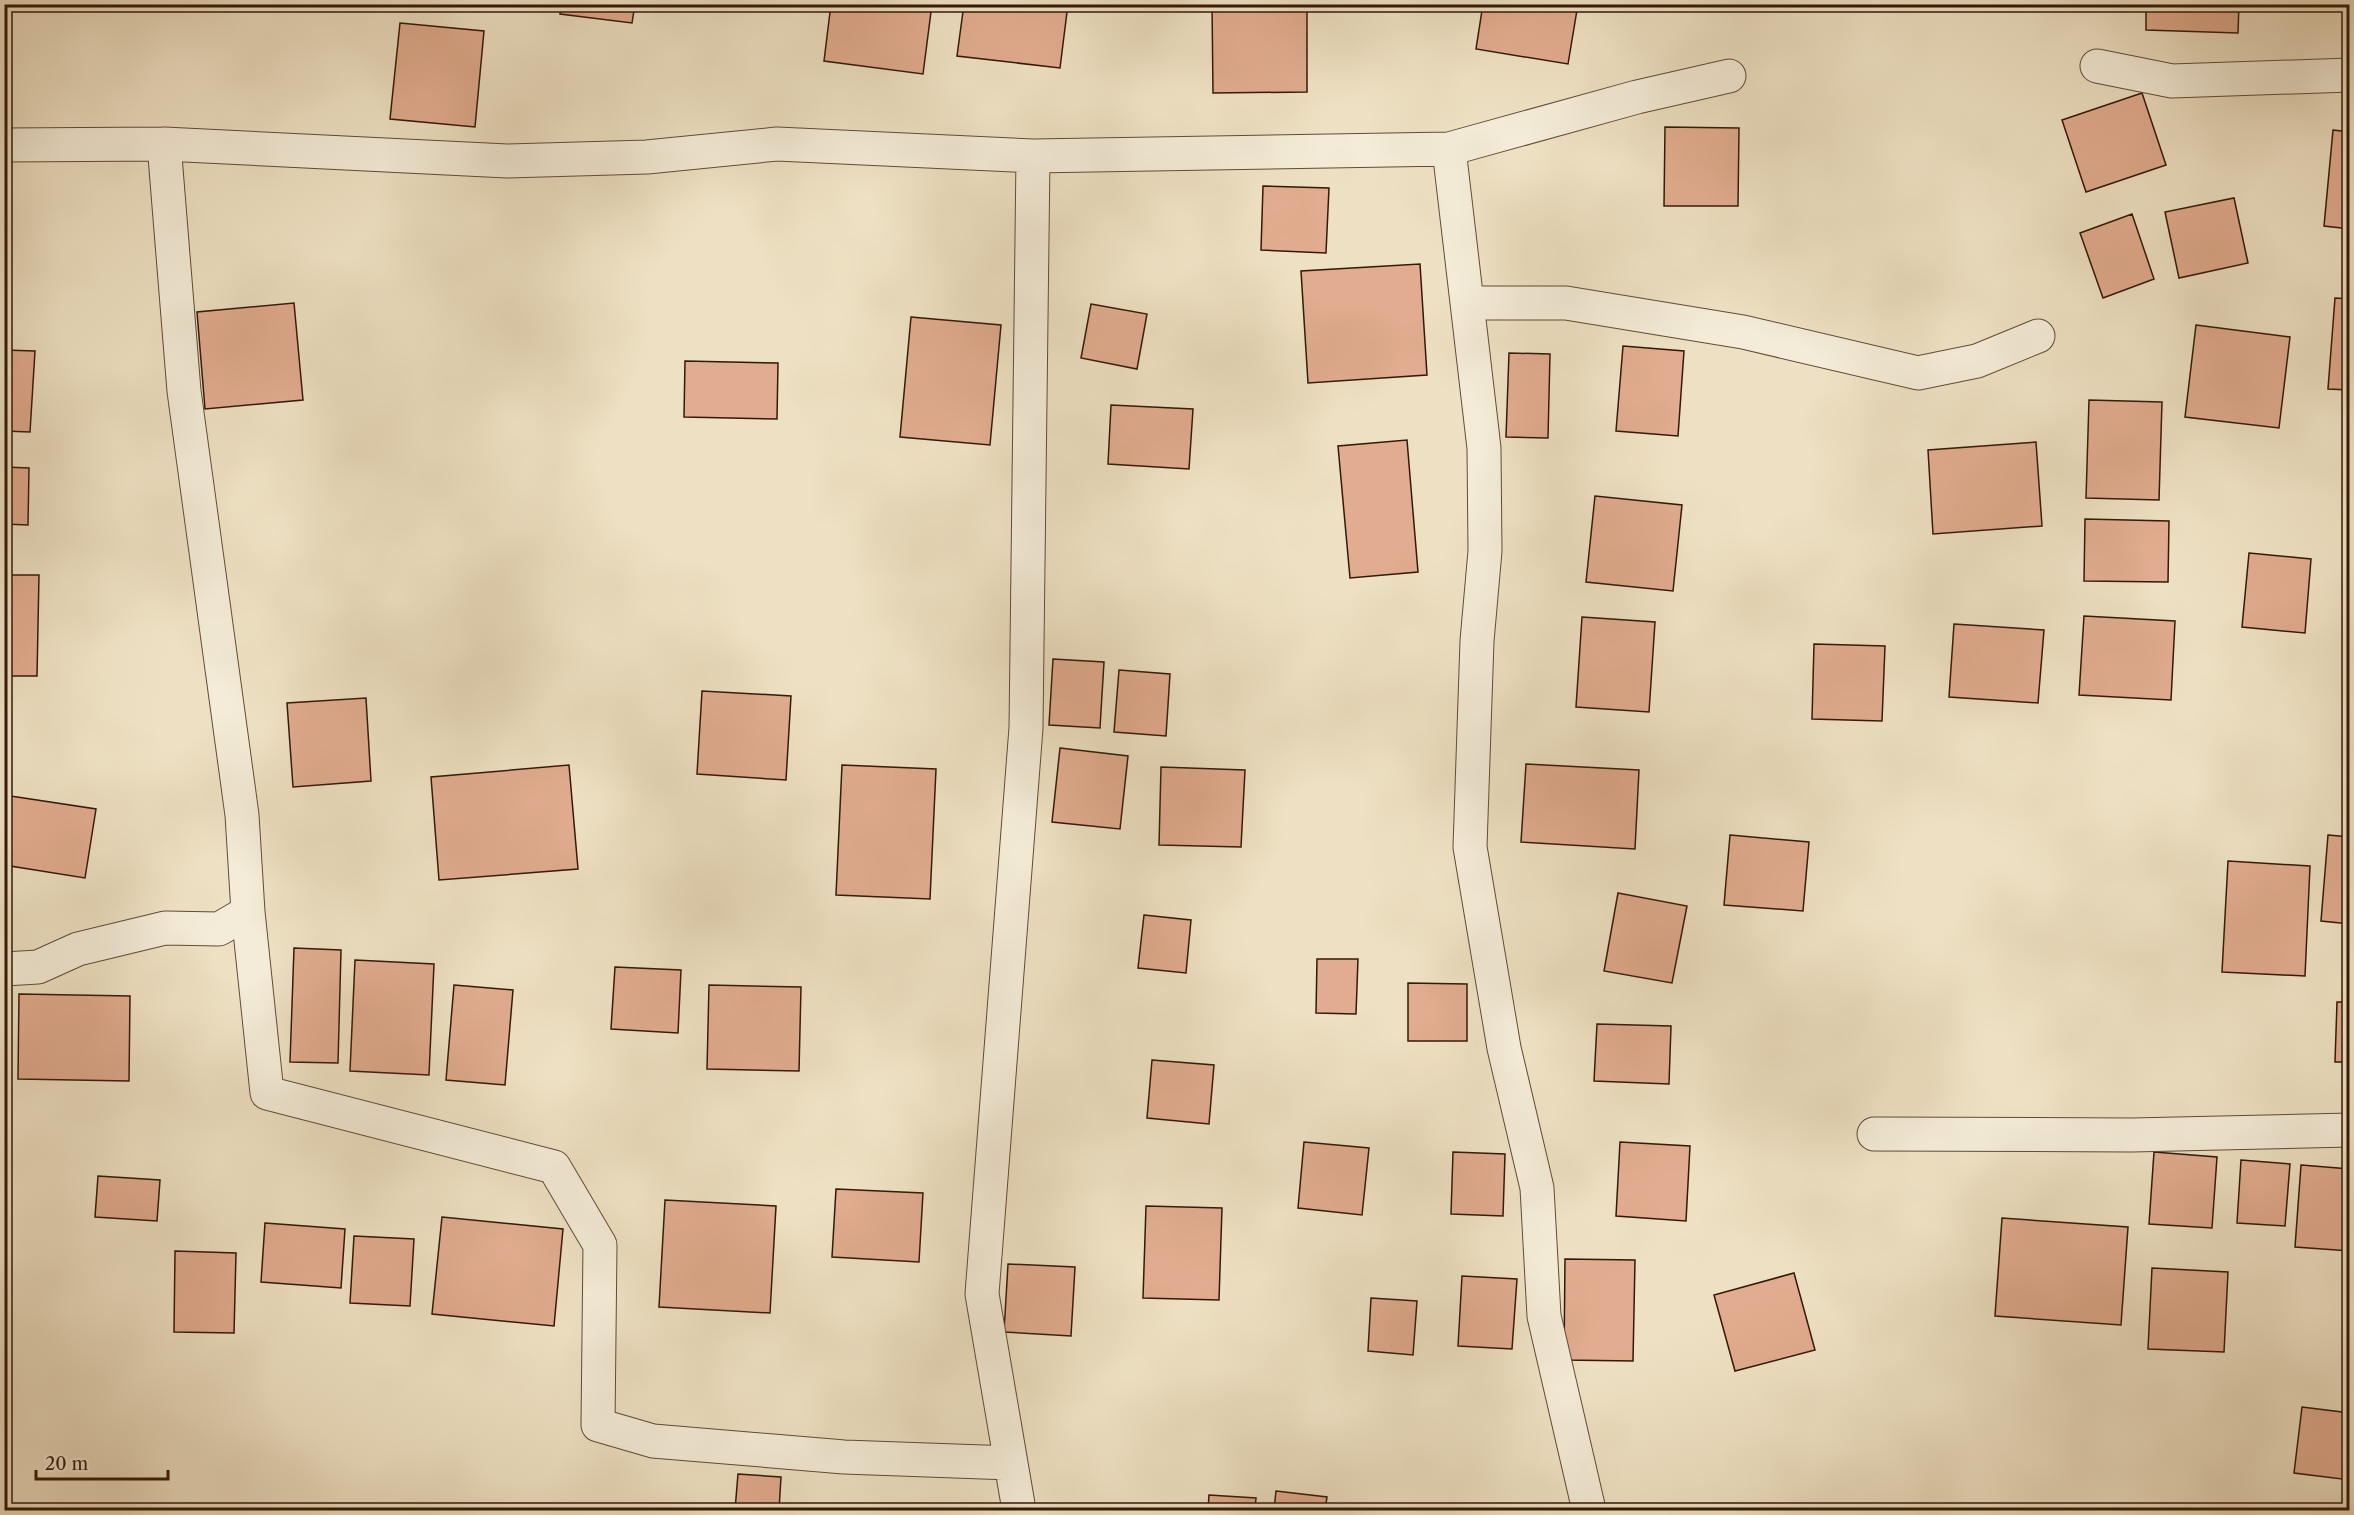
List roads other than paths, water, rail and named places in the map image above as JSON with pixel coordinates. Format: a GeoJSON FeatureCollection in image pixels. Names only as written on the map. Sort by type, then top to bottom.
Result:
{"type":"FeatureCollection","features":[{"type":"Feature","properties":{"kind":"street"},"geometry":{"type":"LineString","coordinates":[[2097,66],[2172,81],[2349,75]]}},
{"type":"Feature","properties":{"kind":"street"},"geometry":{"type":"LineString","coordinates":[[4,145],[164,144],[507,161],[647,157],[777,144],[1033,156],[1449,149],[1637,98],[1729,76]]}},
{"type":"Feature","properties":{"kind":"street"},"geometry":{"type":"LineString","coordinates":[[164,144],[184,391],[242,815],[248,912],[267,1093],[554,1167],[600,1245],[598,1425],[653,1441],[844,1457],[1011,1463]]}},
{"type":"Feature","properties":{"kind":"street"},"geometry":{"type":"LineString","coordinates":[[1449,149],[1469,303],[1484,448],[1485,540],[1476,653],[1470,847],[1504,1048],[1537,1188],[1544,1316],[1589,1510]]}},
{"type":"Feature","properties":{"kind":"street"},"geometry":{"type":"LineString","coordinates":[[1019,1510],[982,1294],[1026,728],[1033,156]]}},
{"type":"Feature","properties":{"kind":"street"},"geometry":{"type":"LineString","coordinates":[[1469,303],[1566,303],[1743,332],[1918,373],[1977,361],[2038,336]]}},
{"type":"Feature","properties":{"kind":"street"},"geometry":{"type":"LineString","coordinates":[[4,969],[38,967],[78,948],[165,928],[219,929],[248,912]]}},
{"type":"Feature","properties":{"kind":"street"},"geometry":{"type":"LineString","coordinates":[[1874,1134],[2132,1136],[2349,1130]]}}]}
